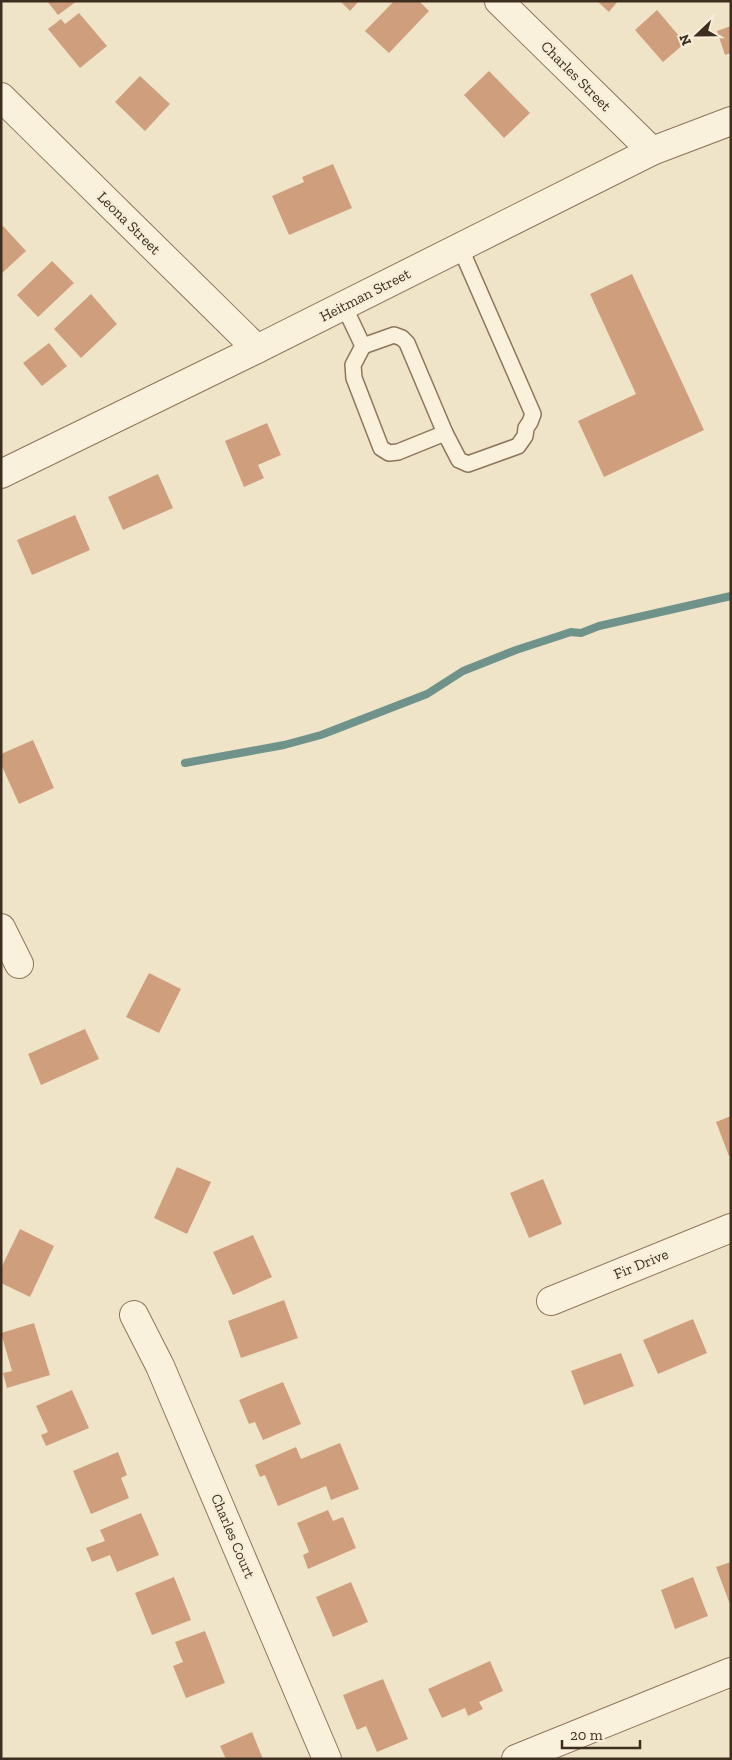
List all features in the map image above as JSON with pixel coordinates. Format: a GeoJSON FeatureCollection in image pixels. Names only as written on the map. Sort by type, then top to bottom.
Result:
{"type":"FeatureCollection","features":[{"type":"Feature","properties":{"kind":"street","name":"Charles Street"},"geometry":{"type":"LineString","coordinates":[[500,1],[652,151]]}},
{"type":"Feature","properties":{"kind":"street","name":"Leona Street"},"geometry":{"type":"LineString","coordinates":[[1,97],[257,349]]}},
{"type":"Feature","properties":{"kind":"street","name":"Heitman Street"},"geometry":{"type":"LineString","coordinates":[[1,474],[344,306],[652,151],[731,121]]}},
{"type":"Feature","properties":{"kind":"street"},"geometry":{"type":"LineString","coordinates":[[1,928],[19,964]]}},
{"type":"Feature","properties":{"kind":"street","name":"Fir Drive"},"geometry":{"type":"LineString","coordinates":[[551,1301],[731,1228]]}},
{"type":"Feature","properties":{"kind":"street","name":"Charles Court"},"geometry":{"type":"LineString","coordinates":[[134,1315],[160,1366],[327,1759]]}},
{"type":"Feature","properties":{"kind":"street"},"geometry":{"type":"LineString","coordinates":[[516,1759],[731,1672]]}},
{"type":"Feature","properties":{"kind":"lane"},"geometry":{"type":"LineString","coordinates":[[446,433],[398,452],[389,453],[381,448],[354,378],[354,365],[363,346],[394,335],[402,338],[406,343],[459,460],[468,464],[518,446],[525,436],[526,428],[533,414],[460,247]]}},
{"type":"Feature","properties":{"kind":"lane"},"geometry":{"type":"LineString","coordinates":[[344,306],[363,346]]}},
{"type":"Feature","properties":{"kind":"building"},"geometry":{"type":"Polygon","coordinates":[[[47,1],[77,1],[58,15],[47,1]]]}},
{"type":"Feature","properties":{"kind":"building"},"geometry":{"type":"Polygon","coordinates":[[[340,1],[359,1],[350,11],[340,1]]]}},
{"type":"Feature","properties":{"kind":"building"},"geometry":{"type":"Polygon","coordinates":[[[394,1],[419,1],[429,11],[389,53],[365,31],[394,1]]]}},
{"type":"Feature","properties":{"kind":"building"},"geometry":{"type":"Polygon","coordinates":[[[597,1],[618,1],[609,12],[597,1]]]}},
{"type":"Feature","properties":{"kind":"building"},"geometry":{"type":"Polygon","coordinates":[[[657,10],[685,43],[663,62],[635,30],[657,10]]]}},
{"type":"Feature","properties":{"kind":"building"},"geometry":{"type":"Polygon","coordinates":[[[79,13],[107,46],[80,68],[48,29],[61,19],[65,24],[79,13]]]}},
{"type":"Feature","properties":{"kind":"building"},"geometry":{"type":"Polygon","coordinates":[[[731,26],[731,53],[725,55],[717,31],[731,26]]]}},
{"type":"Feature","properties":{"kind":"building"},"geometry":{"type":"Polygon","coordinates":[[[489,71],[530,113],[504,138],[464,95],[489,71]]]}},
{"type":"Feature","properties":{"kind":"building"},"geometry":{"type":"Polygon","coordinates":[[[140,76],[170,104],[145,131],[115,102],[140,76]]]}},
{"type":"Feature","properties":{"kind":"building"},"geometry":{"type":"Polygon","coordinates":[[[333,164],[352,208],[289,235],[272,196],[304,182],[302,177],[333,164]]]}},
{"type":"Feature","properties":{"kind":"building"},"geometry":{"type":"Polygon","coordinates":[[[3,226],[26,251],[1,274],[1,228],[3,226]]]}},
{"type":"Feature","properties":{"kind":"building"},"geometry":{"type":"Polygon","coordinates":[[[52,261],[74,283],[38,317],[17,295],[52,261]]]}},
{"type":"Feature","properties":{"kind":"building"},"geometry":{"type":"Polygon","coordinates":[[[632,274],[704,430],[604,477],[578,421],[636,394],[590,294],[632,274]]]}},
{"type":"Feature","properties":{"kind":"building"},"geometry":{"type":"Polygon","coordinates":[[[91,294],[117,324],[81,358],[54,329],[91,294]]]}},
{"type":"Feature","properties":{"kind":"building"},"geometry":{"type":"Polygon","coordinates":[[[49,343],[67,366],[42,386],[23,363],[49,343]]]}},
{"type":"Feature","properties":{"kind":"building"},"geometry":{"type":"Polygon","coordinates":[[[267,423],[281,455],[258,465],[264,478],[244,487],[225,441],[267,423]]]}},
{"type":"Feature","properties":{"kind":"building"},"geometry":{"type":"Polygon","coordinates":[[[158,474],[173,508],[123,530],[108,497],[158,474]]]}},
{"type":"Feature","properties":{"kind":"building"},"geometry":{"type":"Polygon","coordinates":[[[75,515],[90,550],[32,575],[17,540],[75,515]]]}},
{"type":"Feature","properties":{"kind":"building"},"geometry":{"type":"Polygon","coordinates":[[[33,740],[54,788],[19,804],[1,764],[1,754],[33,740]]]}},
{"type":"Feature","properties":{"kind":"building"},"geometry":{"type":"Polygon","coordinates":[[[149,973],[181,989],[159,1033],[126,1017],[149,973]]]}},
{"type":"Feature","properties":{"kind":"building"},"geometry":{"type":"Polygon","coordinates":[[[85,1029],[99,1059],[41,1085],[28,1054],[85,1029]]]}},
{"type":"Feature","properties":{"kind":"building"},"geometry":{"type":"Polygon","coordinates":[[[731,1116],[731,1156],[729,1156],[716,1122],[731,1116]]]}},
{"type":"Feature","properties":{"kind":"building"},"geometry":{"type":"Polygon","coordinates":[[[177,1167],[211,1182],[187,1234],[154,1218],[177,1167]]]}},
{"type":"Feature","properties":{"kind":"building"},"geometry":{"type":"Polygon","coordinates":[[[543,1179],[562,1224],[529,1238],[510,1193],[543,1179]]]}},
{"type":"Feature","properties":{"kind":"building"},"geometry":{"type":"Polygon","coordinates":[[[20,1229],[54,1246],[30,1297],[1,1283],[1,1268],[20,1229]]]}},
{"type":"Feature","properties":{"kind":"building"},"geometry":{"type":"Polygon","coordinates":[[[253,1235],[272,1277],[233,1295],[213,1252],[253,1235]]]}},
{"type":"Feature","properties":{"kind":"building"},"geometry":{"type":"Polygon","coordinates":[[[284,1300],[298,1338],[241,1358],[228,1321],[284,1300]]]}},
{"type":"Feature","properties":{"kind":"building"},"geometry":{"type":"Polygon","coordinates":[[[693,1319],[707,1353],[658,1374],[643,1340],[693,1319]]]}},
{"type":"Feature","properties":{"kind":"building"},"geometry":{"type":"Polygon","coordinates":[[[34,1323],[50,1375],[7,1388],[3,1373],[12,1371],[1,1333],[34,1323]]]}},
{"type":"Feature","properties":{"kind":"building"},"geometry":{"type":"Polygon","coordinates":[[[621,1353],[634,1386],[584,1405],[571,1371],[621,1353]]]}},
{"type":"Feature","properties":{"kind":"building"},"geometry":{"type":"Polygon","coordinates":[[[283,1382],[301,1424],[263,1440],[255,1422],[249,1424],[239,1400],[283,1382]]]}},
{"type":"Feature","properties":{"kind":"building"},"geometry":{"type":"Polygon","coordinates":[[[72,1390],[89,1428],[46,1446],[41,1435],[48,1432],[36,1406],[72,1390]]]}},
{"type":"Feature","properties":{"kind":"building"},"geometry":{"type":"Polygon","coordinates":[[[340,1443],[359,1489],[331,1500],[326,1486],[278,1506],[265,1475],[260,1477],[255,1465],[296,1447],[301,1459],[340,1443]]]}},
{"type":"Feature","properties":{"kind":"building"},"geometry":{"type":"Polygon","coordinates":[[[118,1452],[127,1475],[121,1478],[129,1498],[91,1514],[73,1471],[118,1452]]]}},
{"type":"Feature","properties":{"kind":"building"},"geometry":{"type":"Polygon","coordinates":[[[328,1510],[333,1521],[343,1517],[356,1548],[308,1569],[303,1555],[309,1552],[297,1523],[328,1510]]]}},
{"type":"Feature","properties":{"kind":"building"},"geometry":{"type":"Polygon","coordinates":[[[141,1513],[159,1555],[117,1572],[110,1555],[92,1562],[86,1548],[105,1541],[100,1530],[141,1513]]]}},
{"type":"Feature","properties":{"kind":"building"},"geometry":{"type":"Polygon","coordinates":[[[731,1562],[731,1607],[716,1567],[731,1562]]]}},
{"type":"Feature","properties":{"kind":"building"},"geometry":{"type":"Polygon","coordinates":[[[174,1577],[191,1620],[152,1635],[135,1593],[174,1577]]]}},
{"type":"Feature","properties":{"kind":"building"},"geometry":{"type":"Polygon","coordinates":[[[693,1577],[708,1616],[675,1629],[661,1590],[693,1577]]]}},
{"type":"Feature","properties":{"kind":"building"},"geometry":{"type":"Polygon","coordinates":[[[351,1582],[368,1622],[333,1637],[316,1597],[351,1582]]]}},
{"type":"Feature","properties":{"kind":"building"},"geometry":{"type":"Polygon","coordinates":[[[205,1631],[225,1683],[186,1698],[173,1666],[183,1662],[175,1642],[205,1631]]]}},
{"type":"Feature","properties":{"kind":"building"},"geometry":{"type":"Polygon","coordinates":[[[490,1661],[503,1691],[479,1702],[483,1709],[468,1716],[465,1708],[442,1718],[428,1689],[490,1661]]]}},
{"type":"Feature","properties":{"kind":"building"},"geometry":{"type":"Polygon","coordinates":[[[383,1679],[408,1739],[377,1752],[366,1726],[357,1730],[343,1695],[383,1679]]]}},
{"type":"Feature","properties":{"kind":"building"},"geometry":{"type":"Polygon","coordinates":[[[252,1732],[263,1759],[226,1759],[220,1746],[252,1732]]]}},
{"type":"Feature","properties":{"kind":"waterway"},"geometry":{"type":"LineString","coordinates":[[185,763],[284,745],[321,735],[427,694],[463,671],[516,650],[571,632],[581,633],[599,626],[731,596]]}}]}
